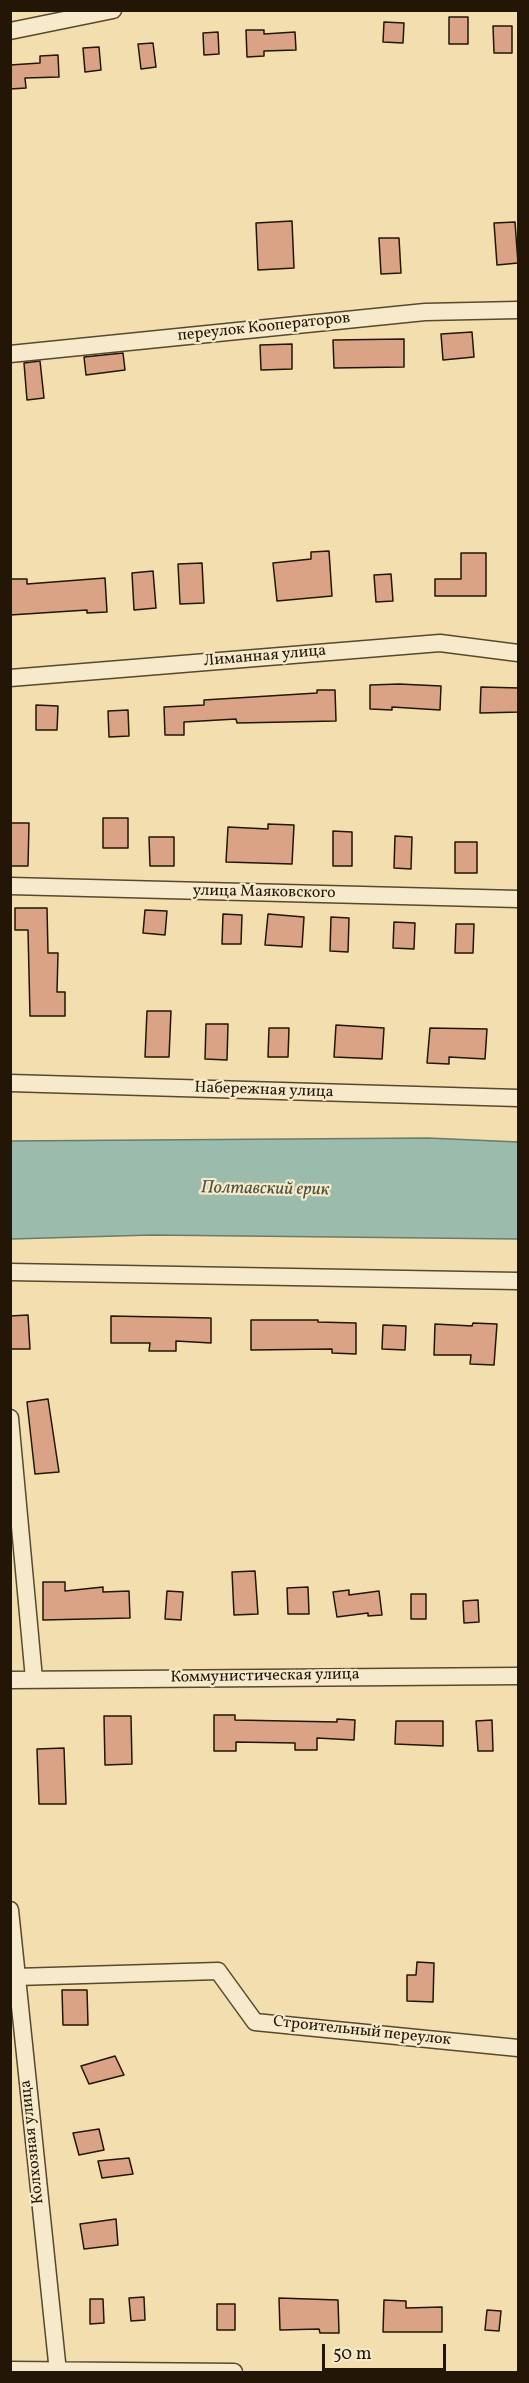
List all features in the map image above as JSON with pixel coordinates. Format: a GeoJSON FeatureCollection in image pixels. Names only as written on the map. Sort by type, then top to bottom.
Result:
{"type":"FeatureCollection","features":[{"type":"Feature","properties":{"kind":"street"},"geometry":{"type":"LineString","coordinates":[[10,31],[113,10]]}},
{"type":"Feature","properties":{"kind":"street","name":"переулок Кооператоров"},"geometry":{"type":"LineString","coordinates":[[10,354],[425,312],[519,310]]}},
{"type":"Feature","properties":{"kind":"street","name":"Лиманная улица"},"geometry":{"type":"LineString","coordinates":[[10,678],[440,643],[519,653]]}},
{"type":"Feature","properties":{"kind":"street","name":"улица Маяковского"},"geometry":{"type":"LineString","coordinates":[[10,886],[519,899]]}},
{"type":"Feature","properties":{"kind":"street","name":"Набережная улица"},"geometry":{"type":"LineString","coordinates":[[10,1083],[519,1098]]}},
{"type":"Feature","properties":{"kind":"street"},"geometry":{"type":"LineString","coordinates":[[10,1272],[519,1281]]}},
{"type":"Feature","properties":{"kind":"street"},"geometry":{"type":"LineString","coordinates":[[10,1418],[34,1679]]}},
{"type":"Feature","properties":{"kind":"street","name":"Коммунистическая улица"},"geometry":{"type":"LineString","coordinates":[[10,1680],[519,1676]]}},
{"type":"Feature","properties":{"kind":"street","name":"Колхозная улица"},"geometry":{"type":"LineString","coordinates":[[10,1910],[16,1977],[15,2008],[58,2371]]}},
{"type":"Feature","properties":{"kind":"street","name":"Строительный переулок"},"geometry":{"type":"LineString","coordinates":[[16,1977],[218,1971],[255,2022],[519,2048]]}},
{"type":"Feature","properties":{"kind":"street"},"geometry":{"type":"LineString","coordinates":[[10,2370],[234,2373]]}},
{"type":"Feature","properties":{"kind":"water","name":"Полтавский ерик"},"geometry":{"type":"Polygon","coordinates":[[[428,1138],[518,1142],[518,1239],[152,1235],[11,1239],[11,1141],[428,1138]]]}},
{"type":"Feature","properties":{"kind":"building"},"geometry":{"type":"Polygon","coordinates":[[[449,17],[468,17],[468,44],[449,44],[449,17]]]}},
{"type":"Feature","properties":{"kind":"building"},"geometry":{"type":"Polygon","coordinates":[[[384,22],[404,23],[403,43],[383,42],[384,22]]]}},
{"type":"Feature","properties":{"kind":"building"},"geometry":{"type":"Polygon","coordinates":[[[493,26],[512,26],[512,53],[494,53],[493,26]]]}},
{"type":"Feature","properties":{"kind":"building"},"geometry":{"type":"Polygon","coordinates":[[[246,30],[264,30],[264,34],[295,32],[296,50],[264,51],[264,56],[247,57],[246,30]]]}},
{"type":"Feature","properties":{"kind":"building"},"geometry":{"type":"Polygon","coordinates":[[[218,32],[219,54],[204,55],[203,33],[218,32]]]}},
{"type":"Feature","properties":{"kind":"building"},"geometry":{"type":"Polygon","coordinates":[[[153,43],[156,67],[141,69],[138,44],[153,43]]]}},
{"type":"Feature","properties":{"kind":"building"},"geometry":{"type":"Polygon","coordinates":[[[99,47],[101,70],[85,72],[83,48],[99,47]]]}},
{"type":"Feature","properties":{"kind":"building"},"geometry":{"type":"Polygon","coordinates":[[[58,55],[59,77],[25,78],[26,88],[10,89],[10,65],[40,63],[40,56],[58,55]]]}},
{"type":"Feature","properties":{"kind":"building"},"geometry":{"type":"Polygon","coordinates":[[[292,221],[294,268],[258,270],[256,223],[292,221]]]}},
{"type":"Feature","properties":{"kind":"building"},"geometry":{"type":"Polygon","coordinates":[[[515,222],[518,263],[497,265],[494,223],[515,222]]]}},
{"type":"Feature","properties":{"kind":"building"},"geometry":{"type":"Polygon","coordinates":[[[379,238],[399,238],[401,273],[381,274],[379,238]]]}},
{"type":"Feature","properties":{"kind":"building"},"geometry":{"type":"Polygon","coordinates":[[[472,332],[474,357],[443,360],[441,334],[472,332]]]}},
{"type":"Feature","properties":{"kind":"building"},"geometry":{"type":"Polygon","coordinates":[[[404,339],[404,367],[334,368],[333,340],[404,339]]]}},
{"type":"Feature","properties":{"kind":"building"},"geometry":{"type":"Polygon","coordinates":[[[292,344],[292,369],[261,370],[260,345],[292,344]]]}},
{"type":"Feature","properties":{"kind":"building"},"geometry":{"type":"Polygon","coordinates":[[[123,353],[125,370],[86,375],[84,357],[123,353]]]}},
{"type":"Feature","properties":{"kind":"building"},"geometry":{"type":"Polygon","coordinates":[[[40,361],[44,398],[27,400],[24,363],[40,361]]]}},
{"type":"Feature","properties":{"kind":"building"},"geometry":{"type":"Polygon","coordinates":[[[329,551],[332,596],[277,601],[273,563],[311,559],[311,552],[329,551]]]}},
{"type":"Feature","properties":{"kind":"building"},"geometry":{"type":"Polygon","coordinates":[[[461,553],[486,553],[486,596],[435,596],[435,579],[461,579],[461,553]]]}},
{"type":"Feature","properties":{"kind":"building"},"geometry":{"type":"Polygon","coordinates":[[[202,563],[204,603],[180,604],[178,564],[202,563]]]}},
{"type":"Feature","properties":{"kind":"building"},"geometry":{"type":"Polygon","coordinates":[[[153,571],[156,608],[134,610],[132,573],[153,571]]]}},
{"type":"Feature","properties":{"kind":"building"},"geometry":{"type":"Polygon","coordinates":[[[391,574],[393,601],[376,602],[374,575],[391,574]]]}},
{"type":"Feature","properties":{"kind":"building"},"geometry":{"type":"Polygon","coordinates":[[[105,578],[107,612],[87,613],[87,610],[10,615],[10,579],[27,579],[27,584],[105,578]]]}},
{"type":"Feature","properties":{"kind":"building"},"geometry":{"type":"Polygon","coordinates":[[[370,685],[441,686],[440,710],[392,707],[392,710],[370,709],[370,685]]]}},
{"type":"Feature","properties":{"kind":"building"},"geometry":{"type":"Polygon","coordinates":[[[481,687],[519,688],[519,712],[480,713],[481,687]]]}},
{"type":"Feature","properties":{"kind":"building"},"geometry":{"type":"Polygon","coordinates":[[[317,690],[335,690],[336,721],[237,723],[236,719],[184,722],[184,735],[165,735],[164,707],[204,705],[204,700],[317,693],[317,690]]]}},
{"type":"Feature","properties":{"kind":"building"},"geometry":{"type":"Polygon","coordinates":[[[36,705],[58,706],[57,730],[36,730],[36,705]]]}},
{"type":"Feature","properties":{"kind":"building"},"geometry":{"type":"Polygon","coordinates":[[[128,710],[129,736],[109,737],[108,711],[128,710]]]}},
{"type":"Feature","properties":{"kind":"building"},"geometry":{"type":"Polygon","coordinates":[[[103,818],[128,818],[128,848],[103,848],[103,818]]]}},
{"type":"Feature","properties":{"kind":"building"},"geometry":{"type":"Polygon","coordinates":[[[10,823],[29,823],[28,866],[10,866],[10,823]]]}},
{"type":"Feature","properties":{"kind":"building"},"geometry":{"type":"Polygon","coordinates":[[[268,824],[294,825],[292,864],[226,862],[228,827],[268,829],[268,824]]]}},
{"type":"Feature","properties":{"kind":"building"},"geometry":{"type":"Polygon","coordinates":[[[333,831],[352,832],[352,866],[333,866],[333,831]]]}},
{"type":"Feature","properties":{"kind":"building"},"geometry":{"type":"Polygon","coordinates":[[[395,836],[412,837],[411,869],[394,868],[395,836]]]}},
{"type":"Feature","properties":{"kind":"building"},"geometry":{"type":"Polygon","coordinates":[[[149,837],[174,837],[174,866],[150,866],[149,837]]]}},
{"type":"Feature","properties":{"kind":"building"},"geometry":{"type":"Polygon","coordinates":[[[455,842],[477,842],[477,873],[455,873],[455,842]]]}},
{"type":"Feature","properties":{"kind":"building"},"geometry":{"type":"Polygon","coordinates":[[[15,908],[47,908],[48,953],[58,953],[57,992],[65,992],[65,1016],[30,1016],[28,930],[15,930],[15,908]]]}},
{"type":"Feature","properties":{"kind":"building"},"geometry":{"type":"Polygon","coordinates":[[[145,910],[167,911],[165,935],[143,933],[145,910]]]}},
{"type":"Feature","properties":{"kind":"building"},"geometry":{"type":"Polygon","coordinates":[[[223,914],[242,915],[241,944],[222,944],[223,914]]]}},
{"type":"Feature","properties":{"kind":"building"},"geometry":{"type":"Polygon","coordinates":[[[268,914],[304,917],[302,947],[265,945],[268,914]]]}},
{"type":"Feature","properties":{"kind":"building"},"geometry":{"type":"Polygon","coordinates":[[[331,917],[349,918],[348,952],[330,951],[331,917]]]}},
{"type":"Feature","properties":{"kind":"building"},"geometry":{"type":"Polygon","coordinates":[[[394,922],[415,923],[414,949],[393,948],[394,922]]]}},
{"type":"Feature","properties":{"kind":"building"},"geometry":{"type":"Polygon","coordinates":[[[456,924],[474,924],[473,953],[455,953],[456,924]]]}},
{"type":"Feature","properties":{"kind":"building"},"geometry":{"type":"Polygon","coordinates":[[[147,1011],[171,1011],[169,1057],[145,1057],[147,1011]]]}},
{"type":"Feature","properties":{"kind":"building"},"geometry":{"type":"Polygon","coordinates":[[[206,1024],[228,1024],[227,1060],[205,1059],[206,1024]]]}},
{"type":"Feature","properties":{"kind":"building"},"geometry":{"type":"Polygon","coordinates":[[[336,1025],[384,1028],[382,1059],[334,1057],[336,1025]]]}},
{"type":"Feature","properties":{"kind":"building"},"geometry":{"type":"Polygon","coordinates":[[[269,1028],[289,1028],[288,1057],[268,1057],[269,1028]]]}},
{"type":"Feature","properties":{"kind":"building"},"geometry":{"type":"Polygon","coordinates":[[[430,1028],[487,1029],[485,1059],[449,1057],[449,1064],[427,1063],[430,1028]]]}},
{"type":"Feature","properties":{"kind":"building"},"geometry":{"type":"Polygon","coordinates":[[[28,1315],[30,1349],[10,1349],[10,1316],[28,1315]]]}},
{"type":"Feature","properties":{"kind":"building"},"geometry":{"type":"Polygon","coordinates":[[[111,1316],[211,1318],[211,1343],[176,1341],[176,1351],[149,1351],[150,1343],[111,1343],[111,1316]]]}},
{"type":"Feature","properties":{"kind":"building"},"geometry":{"type":"Polygon","coordinates":[[[251,1320],[318,1320],[318,1322],[356,1323],[356,1354],[332,1353],[332,1349],[251,1350],[251,1320]]]}},
{"type":"Feature","properties":{"kind":"building"},"geometry":{"type":"Polygon","coordinates":[[[473,1323],[497,1324],[494,1365],[470,1364],[471,1355],[434,1355],[435,1324],[472,1326],[473,1323]]]}},
{"type":"Feature","properties":{"kind":"building"},"geometry":{"type":"Polygon","coordinates":[[[383,1325],[406,1326],[405,1350],[382,1349],[383,1325]]]}},
{"type":"Feature","properties":{"kind":"building"},"geometry":{"type":"Polygon","coordinates":[[[48,1399],[59,1472],[35,1474],[27,1402],[48,1399]]]}},
{"type":"Feature","properties":{"kind":"building"},"geometry":{"type":"Polygon","coordinates":[[[255,1571],[258,1614],[234,1615],[232,1572],[255,1571]]]}},
{"type":"Feature","properties":{"kind":"building"},"geometry":{"type":"Polygon","coordinates":[[[43,1582],[65,1582],[65,1591],[103,1587],[103,1592],[129,1591],[130,1618],[43,1620],[43,1582]]]}},
{"type":"Feature","properties":{"kind":"building"},"geometry":{"type":"Polygon","coordinates":[[[308,1587],[309,1614],[288,1614],[287,1588],[308,1587]]]}},
{"type":"Feature","properties":{"kind":"building"},"geometry":{"type":"Polygon","coordinates":[[[349,1590],[349,1595],[379,1591],[382,1615],[368,1616],[368,1613],[337,1617],[333,1592],[349,1590]]]}},
{"type":"Feature","properties":{"kind":"building"},"geometry":{"type":"Polygon","coordinates":[[[167,1591],[183,1592],[181,1620],[165,1619],[167,1591]]]}},
{"type":"Feature","properties":{"kind":"building"},"geometry":{"type":"Polygon","coordinates":[[[411,1594],[426,1594],[426,1619],[411,1619],[411,1594]]]}},
{"type":"Feature","properties":{"kind":"building"},"geometry":{"type":"Polygon","coordinates":[[[478,1600],[479,1622],[464,1623],[463,1601],[478,1600]]]}},
{"type":"Feature","properties":{"kind":"building"},"geometry":{"type":"Polygon","coordinates":[[[214,1715],[235,1715],[235,1720],[337,1722],[337,1719],[355,1720],[354,1740],[317,1738],[317,1750],[295,1750],[295,1743],[236,1742],[236,1751],[214,1751],[214,1715]]]}},
{"type":"Feature","properties":{"kind":"building"},"geometry":{"type":"Polygon","coordinates":[[[104,1716],[131,1716],[132,1764],[105,1765],[104,1716]]]}},
{"type":"Feature","properties":{"kind":"building"},"geometry":{"type":"Polygon","coordinates":[[[492,1720],[493,1751],[478,1751],[476,1721],[492,1720]]]}},
{"type":"Feature","properties":{"kind":"building"},"geometry":{"type":"Polygon","coordinates":[[[396,1721],[443,1721],[443,1746],[395,1744],[396,1721]]]}},
{"type":"Feature","properties":{"kind":"building"},"geometry":{"type":"Polygon","coordinates":[[[64,1748],[66,1804],[39,1804],[37,1749],[64,1748]]]}},
{"type":"Feature","properties":{"kind":"building"},"geometry":{"type":"Polygon","coordinates":[[[417,1962],[434,1963],[433,2002],[407,2001],[407,1975],[416,1975],[417,1962]]]}},
{"type":"Feature","properties":{"kind":"building"},"geometry":{"type":"Polygon","coordinates":[[[62,1990],[87,1990],[88,2025],[63,2025],[62,1990]]]}},
{"type":"Feature","properties":{"kind":"building"},"geometry":{"type":"Polygon","coordinates":[[[115,2056],[124,2075],[89,2084],[81,2066],[115,2056]]]}},
{"type":"Feature","properties":{"kind":"building"},"geometry":{"type":"Polygon","coordinates":[[[99,2129],[104,2150],[79,2155],[73,2133],[99,2129]]]}},
{"type":"Feature","properties":{"kind":"building"},"geometry":{"type":"Polygon","coordinates":[[[129,2158],[133,2174],[102,2178],[98,2161],[129,2158]]]}},
{"type":"Feature","properties":{"kind":"building"},"geometry":{"type":"Polygon","coordinates":[[[116,2219],[118,2245],[84,2249],[80,2224],[116,2219]]]}},
{"type":"Feature","properties":{"kind":"building"},"geometry":{"type":"Polygon","coordinates":[[[144,2297],[145,2320],[131,2321],[129,2298],[144,2297]]]}},
{"type":"Feature","properties":{"kind":"building"},"geometry":{"type":"Polygon","coordinates":[[[279,2298],[338,2300],[339,2333],[320,2333],[319,2329],[280,2330],[279,2298]]]}},
{"type":"Feature","properties":{"kind":"building"},"geometry":{"type":"Polygon","coordinates":[[[90,2299],[103,2299],[104,2323],[90,2324],[90,2299]]]}},
{"type":"Feature","properties":{"kind":"building"},"geometry":{"type":"Polygon","coordinates":[[[384,2300],[406,2301],[406,2308],[442,2307],[442,2332],[383,2332],[384,2300]]]}},
{"type":"Feature","properties":{"kind":"building"},"geometry":{"type":"Polygon","coordinates":[[[217,2304],[235,2304],[235,2330],[217,2330],[217,2304]]]}},
{"type":"Feature","properties":{"kind":"building"},"geometry":{"type":"Polygon","coordinates":[[[487,2310],[501,2311],[499,2331],[485,2330],[487,2310]]]}}]}
